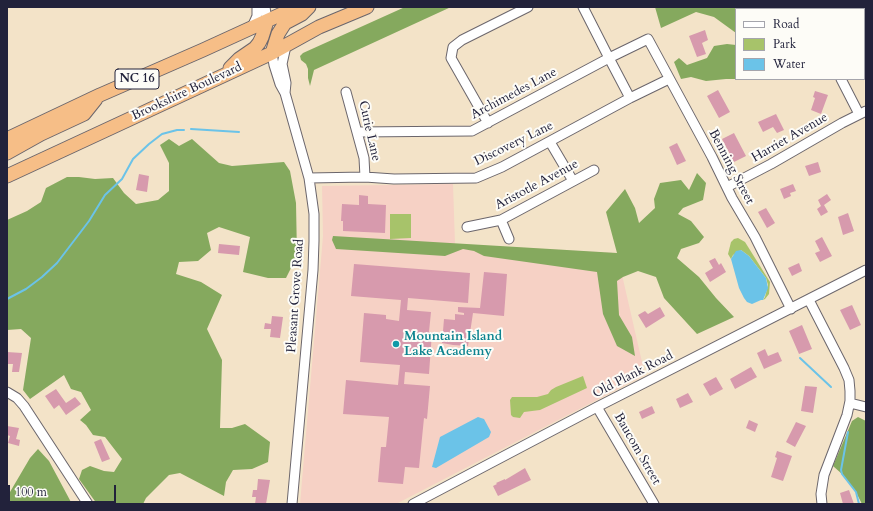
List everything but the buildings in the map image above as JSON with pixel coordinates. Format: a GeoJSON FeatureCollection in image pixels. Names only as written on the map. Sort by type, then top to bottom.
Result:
{"type":"FeatureCollection","features":[{"type":"Feature","properties":{"kind":"highway","name":"NC 16"},"geometry":{"type":"LineString","coordinates":[[7,139],[100,95],[296,7]]}},
{"type":"Feature","properties":{"kind":"highway"},"geometry":{"type":"LineString","coordinates":[[272,53],[278,34],[286,23],[302,14],[310,7]]}},
{"type":"Feature","properties":{"kind":"highway","name":"Brookshire Boulevard"},"geometry":{"type":"LineString","coordinates":[[8,173],[272,53],[319,27],[367,7]]}},
{"type":"Feature","properties":{"kind":"highway"},"geometry":{"type":"LineString","coordinates":[[220,77],[239,59],[255,48],[265,30],[267,21]]}},
{"type":"Feature","properties":{"kind":"highway"},"geometry":{"type":"LineString","coordinates":[[7,153],[40,134],[84,114],[100,95]]}},
{"type":"Feature","properties":{"kind":"street"},"geometry":{"type":"LineString","coordinates":[[252,27],[256,16],[257,7]]}},
{"type":"Feature","properties":{"kind":"street"},"geometry":{"type":"LineString","coordinates":[[265,7],[267,21]]}},
{"type":"Feature","properties":{"kind":"street"},"geometry":{"type":"LineString","coordinates":[[488,123],[452,58],[453,47],[462,40],[528,7]]}},
{"type":"Feature","properties":{"kind":"street"},"geometry":{"type":"LineString","coordinates":[[583,7],[630,98]]}},
{"type":"Feature","properties":{"kind":"street","name":"Archimedes Lane"},"geometry":{"type":"LineString","coordinates":[[357,132],[472,131],[608,58],[648,39]]}},
{"type":"Feature","properties":{"kind":"street","name":"Benning Street"},"geometry":{"type":"LineString","coordinates":[[648,39],[755,237],[791,309]]}},
{"type":"Feature","properties":{"kind":"street","name":"Pleasant Grove Road"},"geometry":{"type":"LineString","coordinates":[[285,93],[286,82],[282,64],[286,46]]}},
{"type":"Feature","properties":{"kind":"street","name":"Pleasant Grove Road"},"geometry":{"type":"LineString","coordinates":[[272,53],[274,65],[280,84],[285,93],[309,178],[314,214],[313,270],[292,504]]}},
{"type":"Feature","properties":{"kind":"street","name":"Discovery Lane"},"geometry":{"type":"LineString","coordinates":[[309,178],[476,178],[502,167],[630,98],[669,79]]}},
{"type":"Feature","properties":{"kind":"street"},"geometry":{"type":"LineString","coordinates":[[842,80],[863,113]]}},
{"type":"Feature","properties":{"kind":"street","name":"Curie Lane"},"geometry":{"type":"LineString","coordinates":[[346,92],[364,158],[365,177]]}},
{"type":"Feature","properties":{"kind":"street","name":"Harriet Avenue"},"geometry":{"type":"LineString","coordinates":[[727,187],[863,113]]}},
{"type":"Feature","properties":{"kind":"street"},"geometry":{"type":"LineString","coordinates":[[550,142],[573,181]]}},
{"type":"Feature","properties":{"kind":"street","name":"Aristotle Avenue"},"geometry":{"type":"LineString","coordinates":[[467,226],[501,220],[594,170]]}},
{"type":"Feature","properties":{"kind":"street"},"geometry":{"type":"LineString","coordinates":[[501,220],[509,239]]}},
{"type":"Feature","properties":{"kind":"street","name":"Old Plank Road"},"geometry":{"type":"LineString","coordinates":[[413,504],[598,407],[866,270]]}},
{"type":"Feature","properties":{"kind":"street"},"geometry":{"type":"LineString","coordinates":[[808,300],[844,368],[849,380],[850,391],[850,403],[841,433],[824,475],[821,494],[822,504]]}},
{"type":"Feature","properties":{"kind":"street"},"geometry":{"type":"LineString","coordinates":[[7,392],[17,398],[24,406],[88,504]]}},
{"type":"Feature","properties":{"kind":"street"},"geometry":{"type":"LineString","coordinates":[[850,403],[866,407]]}},
{"type":"Feature","properties":{"kind":"street","name":"Baucom Street"},"geometry":{"type":"LineString","coordinates":[[598,407],[654,504]]}},
{"type":"Feature","properties":{"kind":"shaded area"},"geometry":{"type":"Polygon","coordinates":[[[453,184],[455,244],[617,253],[645,375],[396,504],[300,504],[323,236],[322,186],[453,184]]]}},
{"type":"Feature","properties":{"kind":"green space"},"geometry":{"type":"Polygon","coordinates":[[[405,7],[451,7],[314,70],[310,86],[308,69],[306,64],[301,60],[300,56],[303,53],[405,7]]]}},
{"type":"Feature","properties":{"kind":"green space"},"geometry":{"type":"Polygon","coordinates":[[[655,7],[776,7],[735,8],[735,32],[714,17],[696,12],[661,28],[655,7]]]}},
{"type":"Feature","properties":{"kind":"green space"},"geometry":{"type":"Polygon","coordinates":[[[727,44],[735,45],[735,79],[706,81],[691,77],[681,79],[674,62],[679,58],[687,65],[707,58],[714,46],[727,44]]]}},
{"type":"Feature","properties":{"kind":"green space"},"geometry":{"type":"Polygon","coordinates":[[[169,139],[179,146],[192,139],[219,163],[232,166],[284,162],[290,171],[296,203],[297,256],[286,278],[268,278],[243,272],[250,237],[219,227],[207,233],[211,250],[198,261],[179,262],[176,274],[201,282],[222,295],[207,329],[222,360],[220,428],[232,428],[245,424],[270,442],[268,462],[252,469],[233,470],[226,482],[224,496],[180,473],[169,475],[146,498],[143,504],[97,504],[79,479],[82,470],[90,466],[104,471],[114,472],[122,459],[105,437],[93,435],[86,425],[80,420],[91,410],[81,392],[71,389],[64,375],[30,399],[23,390],[31,338],[21,329],[7,330],[7,220],[27,211],[41,202],[46,188],[67,177],[95,179],[113,178],[124,193],[136,204],[158,200],[169,191],[169,163],[160,145],[169,139]]]}},
{"type":"Feature","properties":{"kind":"green space"},"geometry":{"type":"Polygon","coordinates":[[[697,173],[706,183],[703,200],[683,208],[678,214],[691,221],[704,237],[699,243],[681,249],[677,258],[699,277],[734,317],[697,334],[664,298],[656,277],[638,271],[617,281],[619,315],[632,337],[635,356],[617,346],[603,314],[597,272],[484,256],[474,251],[463,249],[445,256],[336,249],[332,240],[333,236],[617,253],[606,212],[625,189],[635,208],[639,223],[655,208],[654,199],[660,183],[681,180],[689,190],[697,173]]]}},
{"type":"Feature","properties":{"kind":"green space"},"geometry":{"type":"Polygon","coordinates":[[[390,214],[411,214],[411,238],[390,239],[390,214]]]}},
{"type":"Feature","properties":{"kind":"green space"},"geometry":{"type":"Polygon","coordinates":[[[738,238],[745,242],[770,282],[769,294],[763,300],[768,285],[766,278],[749,256],[741,250],[733,255],[731,259],[728,254],[731,242],[738,238]]]}},
{"type":"Feature","properties":{"kind":"green space"},"geometry":{"type":"Polygon","coordinates":[[[583,376],[587,388],[540,410],[524,412],[520,418],[513,417],[511,415],[510,400],[512,397],[537,397],[548,394],[556,387],[583,376]]]}},
{"type":"Feature","properties":{"kind":"green space"},"geometry":{"type":"Polygon","coordinates":[[[858,417],[866,421],[866,504],[862,504],[856,492],[842,474],[833,466],[852,421],[858,417]]]}},
{"type":"Feature","properties":{"kind":"green space"},"geometry":{"type":"Polygon","coordinates":[[[38,449],[49,461],[72,504],[7,504],[7,492],[10,492],[30,458],[38,449]]]}},
{"type":"Feature","properties":{"kind":"water"},"geometry":{"type":"Polygon","coordinates":[[[741,250],[749,256],[766,278],[768,288],[763,300],[752,304],[747,302],[739,288],[731,259],[736,251],[741,250]]]}},
{"type":"Feature","properties":{"kind":"water"},"geometry":{"type":"Polygon","coordinates":[[[478,417],[484,419],[491,432],[489,437],[436,468],[432,467],[440,437],[478,417]]]}},
{"type":"Feature","properties":{"kind":"waterway"},"geometry":{"type":"LineString","coordinates":[[191,129],[239,132]]}},
{"type":"Feature","properties":{"kind":"waterway"},"geometry":{"type":"LineString","coordinates":[[7,299],[26,289],[57,263],[89,221],[105,195],[122,179],[133,159],[162,134],[177,130],[184,130]]}},
{"type":"Feature","properties":{"kind":"waterway"},"geometry":{"type":"LineString","coordinates":[[800,358],[831,387]]}},
{"type":"Feature","properties":{"kind":"waterway"},"geometry":{"type":"LineString","coordinates":[[848,432],[841,470],[842,474],[856,492],[859,504]]}},
{"type":"Feature","properties":{"kind":"place","name":"Mountain Island Lake Academy"},"geometry":{"type":"Point","coordinates":[396,344]}}]}
